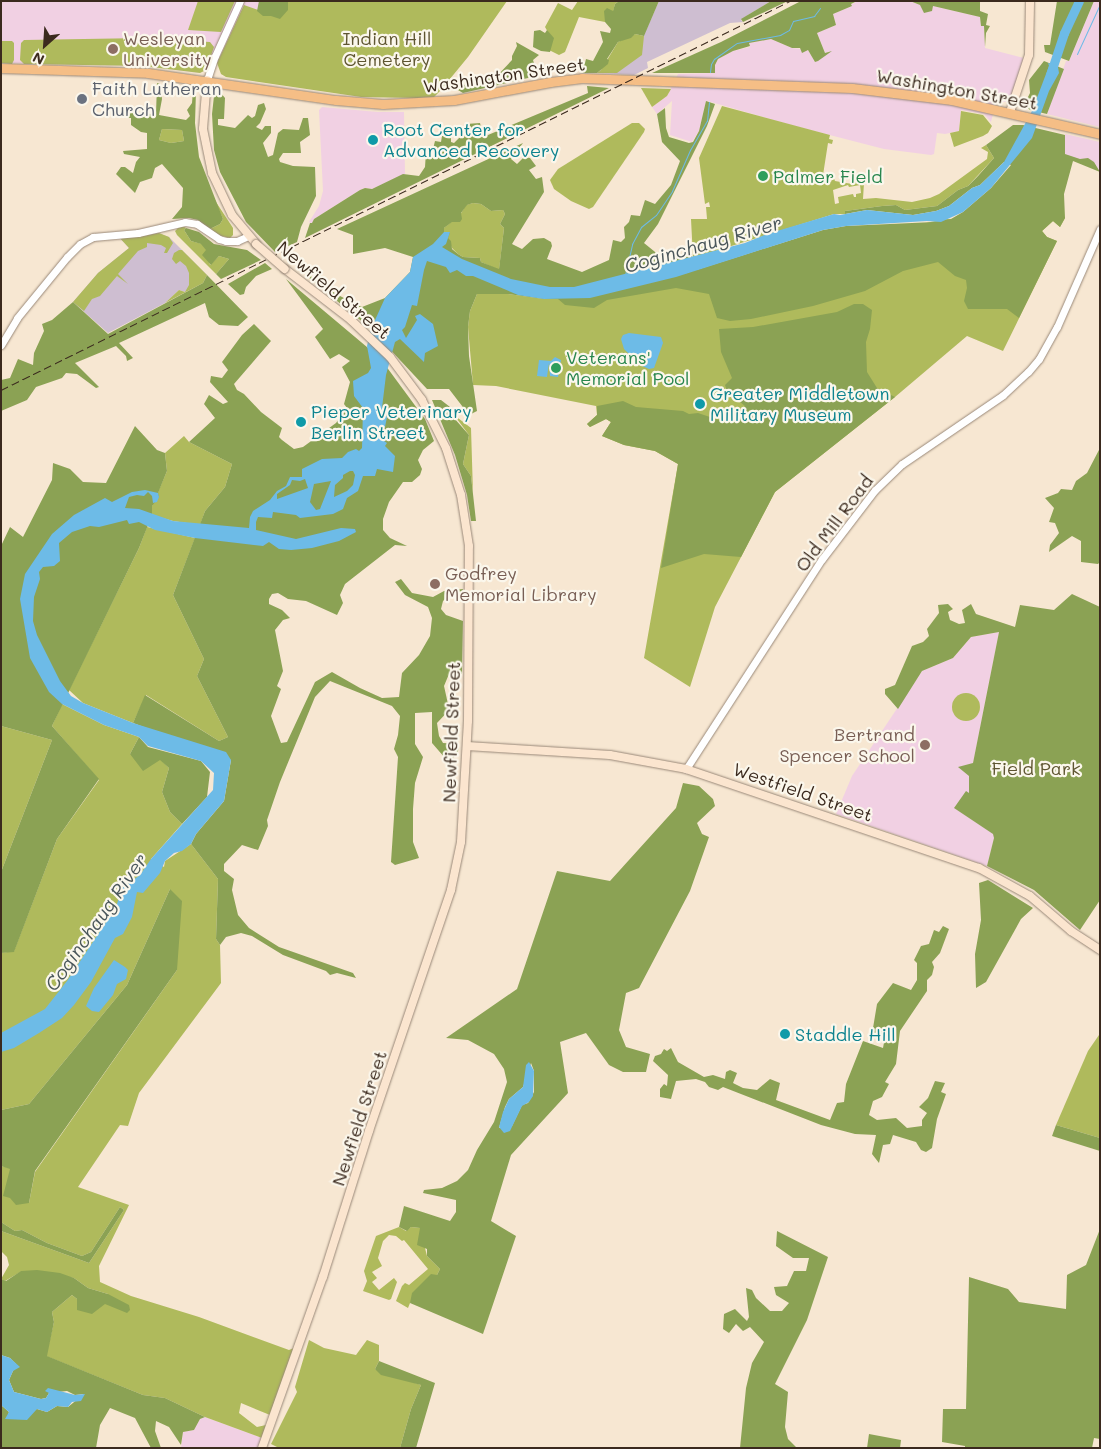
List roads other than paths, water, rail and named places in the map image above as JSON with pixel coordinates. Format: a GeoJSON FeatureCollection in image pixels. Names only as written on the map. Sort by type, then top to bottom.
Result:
{"type":"FeatureCollection","features":[{"type":"Feature","properties":{"kind":"highway","name":"Washington Street"},"geometry":{"type":"LineString","coordinates":[[1,68],[133,72],[207,80],[336,100],[383,104],[454,100],[577,78],[852,88],[912,94],[1010,112],[1100,134]]}},
{"type":"Feature","properties":{"kind":"main road"},"geometry":{"type":"LineString","coordinates":[[1010,112],[1029,55],[1030,1]]}},
{"type":"Feature","properties":{"kind":"main road","name":"Newfield Street"},"geometry":{"type":"LineString","coordinates":[[207,80],[203,119],[209,162],[223,200],[248,236],[256,244],[364,331],[403,373],[426,408],[446,448],[457,480],[466,521],[469,560],[467,746],[460,842],[451,890],[369,1131],[323,1277],[262,1448]]}},
{"type":"Feature","properties":{"kind":"main road","name":"Westfield Street"},"geometry":{"type":"LineString","coordinates":[[467,746],[610,755],[686,769],[979,868],[1030,896],[1071,931],[1100,950]]}},
{"type":"Feature","properties":{"kind":"street"},"geometry":{"type":"LineString","coordinates":[[207,80],[215,56],[240,1]]}},
{"type":"Feature","properties":{"kind":"street"},"geometry":{"type":"LineString","coordinates":[[1,345],[4,333],[67,257],[86,240],[98,235],[138,233],[185,222],[197,224],[226,241],[237,241],[248,236]]}},
{"type":"Feature","properties":{"kind":"street","name":"Old Mill Road"},"geometry":{"type":"LineString","coordinates":[[686,769],[822,560],[875,490],[902,464],[1003,395],[1039,359],[1057,327],[1100,228]]}},
{"type":"Feature","properties":{"kind":"water"},"geometry":{"type":"Polygon","coordinates":[[[1048,63],[1058,67],[1059,73],[1049,91],[1032,138],[991,188],[963,212],[941,222],[927,221],[846,226],[823,230],[676,277],[590,298],[544,299],[518,295],[473,276],[466,276],[457,270],[450,273],[446,267],[427,261],[417,306],[412,305],[405,327],[402,330],[406,338],[417,320],[415,316],[420,314],[433,324],[438,346],[425,353],[424,362],[400,339],[395,342],[386,375],[382,408],[387,417],[385,427],[380,428],[377,436],[387,443],[385,446],[395,456],[393,472],[377,469],[375,476],[363,476],[358,491],[347,498],[343,509],[333,514],[300,518],[296,515],[273,512],[272,518],[258,517],[256,522],[256,530],[296,539],[341,528],[355,529],[356,532],[339,541],[312,548],[279,549],[269,542],[263,546],[195,538],[155,530],[139,522],[129,524],[127,520],[99,527],[90,526],[72,532],[59,543],[60,561],[54,566],[43,567],[39,572],[40,579],[34,597],[33,621],[37,635],[60,681],[71,696],[83,703],[133,723],[226,752],[231,760],[224,801],[196,834],[191,844],[182,851],[174,853],[165,861],[160,873],[143,893],[137,892],[132,917],[123,934],[115,938],[91,982],[74,1005],[62,1018],[39,1033],[14,1048],[1,1052],[1,1033],[45,1009],[67,981],[116,907],[122,888],[140,875],[151,859],[213,790],[214,773],[201,761],[148,746],[139,737],[104,725],[62,704],[49,692],[30,658],[20,599],[25,574],[52,534],[74,515],[105,498],[112,502],[132,492],[145,490],[158,493],[157,502],[153,503],[152,496],[148,492],[144,496],[129,497],[125,508],[139,509],[173,521],[249,528],[250,517],[253,511],[286,486],[290,477],[302,477],[302,469],[322,459],[342,458],[348,452],[356,449],[359,451],[362,448],[363,408],[354,396],[353,381],[368,373],[371,368],[367,346],[371,329],[385,298],[410,272],[413,257],[433,244],[444,232],[450,232],[446,244],[442,247],[462,259],[511,279],[550,287],[574,287],[745,243],[767,234],[834,214],[840,215],[867,210],[913,215],[936,211],[949,206],[972,188],[980,185],[1004,162],[1032,111],[1049,66],[1048,63]],[[353,471],[343,475],[343,478],[335,485],[334,497],[347,491],[353,485],[355,475],[353,471]],[[305,479],[300,481],[292,480],[290,485],[277,494],[277,499],[308,488],[305,479]],[[331,481],[314,484],[310,502],[316,510],[320,509],[331,481]]]}},
{"type":"Feature","properties":{"kind":"water"},"geometry":{"type":"Polygon","coordinates":[[[629,333],[661,337],[663,343],[654,368],[649,369],[640,365],[624,349],[621,339],[623,335],[629,333]]]}},
{"type":"Feature","properties":{"kind":"water","name":"Veterans' Memorial Pool"},"geometry":{"type":"Polygon","coordinates":[[[555,357],[561,360],[558,377],[550,376],[549,363],[547,377],[537,376],[539,360],[551,361],[555,357]]]}},
{"type":"Feature","properties":{"kind":"water"},"geometry":{"type":"Polygon","coordinates":[[[114,960],[128,970],[126,979],[117,984],[113,995],[99,1012],[92,1011],[86,1006],[94,988],[114,960]]]}},
{"type":"Feature","properties":{"kind":"water"},"geometry":{"type":"Polygon","coordinates":[[[529,1062],[534,1071],[533,1096],[529,1102],[522,1106],[510,1131],[504,1133],[499,1127],[503,1112],[509,1099],[523,1087],[526,1065],[529,1062]]]}},
{"type":"Feature","properties":{"kind":"water"},"geometry":{"type":"Polygon","coordinates":[[[1,1355],[10,1358],[20,1367],[13,1371],[9,1380],[14,1392],[41,1399],[46,1398],[49,1393],[45,1391],[48,1388],[75,1395],[85,1394],[81,1401],[72,1402],[68,1407],[57,1406],[47,1412],[37,1409],[27,1420],[5,1419],[9,1412],[1,1405],[1,1355]]]}},
{"type":"Feature","properties":{"kind":"waterway","name":"Coginchaug River"},"geometry":{"type":"LineString","coordinates":[[1050,75],[1064,33],[1079,1]]}},
{"type":"Feature","properties":{"kind":"waterway"},"geometry":{"type":"LineString","coordinates":[[1077,54],[1100,4]]}},
{"type":"Feature","properties":{"kind":"waterway"},"geometry":{"type":"LineString","coordinates":[[710,72],[714,59],[737,43],[780,35],[789,30],[793,21],[814,16],[820,8]]}},
{"type":"Feature","properties":{"kind":"waterway"},"geometry":{"type":"LineString","coordinates":[[625,275],[632,244],[641,227],[656,215],[672,191],[690,150],[707,121],[709,102]]}},
{"type":"Feature","properties":{"kind":"railway"},"geometry":{"type":"LineString","coordinates":[[1,390],[790,1]]}},
{"type":"Feature","properties":{"kind":"place","name":"Wesleyan University"},"geometry":{"type":"Point","coordinates":[113,49]}},
{"type":"Feature","properties":{"kind":"place","name":"Faith Lutheran Church"},"geometry":{"type":"Point","coordinates":[82,99]}},
{"type":"Feature","properties":{"kind":"place","name":"Root Center for Advanced Recovery"},"geometry":{"type":"Point","coordinates":[373,140]}},
{"type":"Feature","properties":{"kind":"place","name":"Palmer Field"},"geometry":{"type":"Point","coordinates":[763,176]}},
{"type":"Feature","properties":{"kind":"place","name":"Veterans' Memorial Pool"},"geometry":{"type":"Point","coordinates":[556,368]}},
{"type":"Feature","properties":{"kind":"place","name":"Greater Middletown Military Museum"},"geometry":{"type":"Point","coordinates":[700,404]}},
{"type":"Feature","properties":{"kind":"place","name":"Pieper Veterinary Berlin Street"},"geometry":{"type":"Point","coordinates":[301,422]}},
{"type":"Feature","properties":{"kind":"place","name":"Godfrey Memorial Library"},"geometry":{"type":"Point","coordinates":[435,584]}},
{"type":"Feature","properties":{"kind":"place","name":"Bertrand Spencer School"},"geometry":{"type":"Point","coordinates":[925,745]}},
{"type":"Feature","properties":{"kind":"place","name":"Staddle Hill"},"geometry":{"type":"Point","coordinates":[785,1034]}},
{"type":"Feature","properties":{"kind":"park label","name":"Indian Hill Cemetery"},"geometry":{"type":"Point","coordinates":[387,49]}},
{"type":"Feature","properties":{"kind":"park label","name":"Field Park"},"geometry":{"type":"Point","coordinates":[1036,768]}}]}
